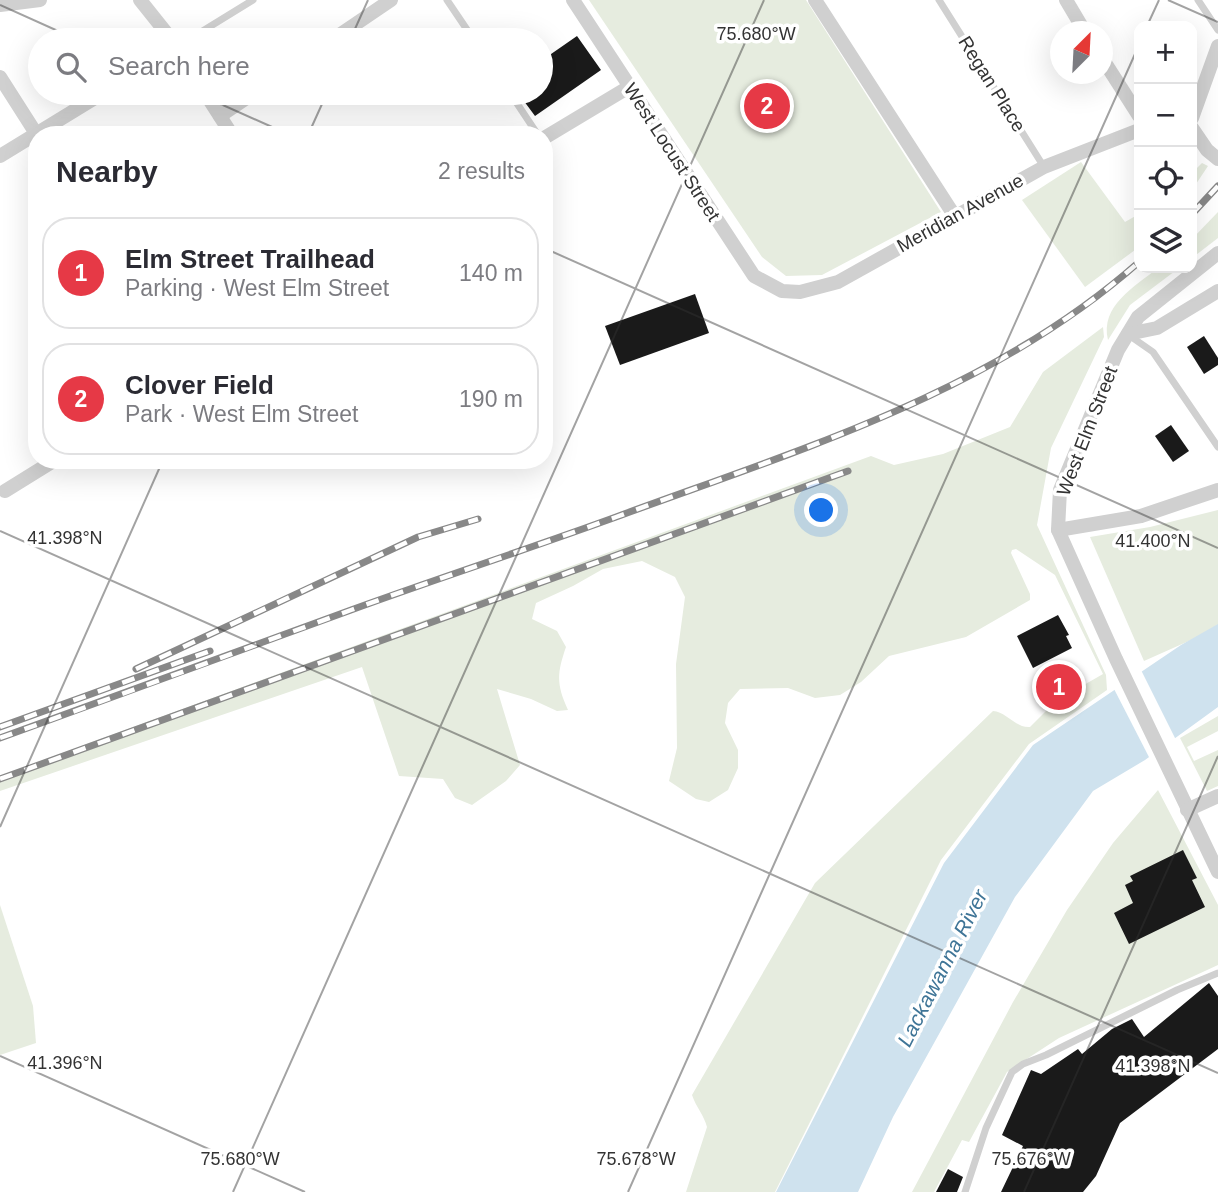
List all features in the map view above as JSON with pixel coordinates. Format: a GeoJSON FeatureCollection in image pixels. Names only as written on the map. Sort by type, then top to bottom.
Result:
{"type":"FeatureCollection","features":[{"type":"Feature","properties":{"kind":"street"},"geometry":{"type":"LineString","coordinates":[[0,5],[40,0]]}},
{"type":"Feature","properties":{"kind":"street"},"geometry":{"type":"LineString","coordinates":[[140,0],[162,28]]}},
{"type":"Feature","properties":{"kind":"street"},"geometry":{"type":"LineString","coordinates":[[350,28],[391,0]]}},
{"type":"Feature","properties":{"kind":"street","name":"West Locust Street"},"geometry":{"type":"LineString","coordinates":[[573,0],[754,276],[782,291]]}},
{"type":"Feature","properties":{"kind":"street"},"geometry":{"type":"LineString","coordinates":[[815,0],[954,215]]}},
{"type":"Feature","properties":{"kind":"street"},"geometry":{"type":"LineString","coordinates":[[1066,0],[1079,21]]}},
{"type":"Feature","properties":{"kind":"street"},"geometry":{"type":"LineString","coordinates":[[1197,104],[1218,47]]}},
{"type":"Feature","properties":{"kind":"street"},"geometry":{"type":"LineString","coordinates":[[1113,75],[1134,108]]}},
{"type":"Feature","properties":{"kind":"street"},"geometry":{"type":"LineString","coordinates":[[0,77],[32,126]]}},
{"type":"Feature","properties":{"kind":"street"},"geometry":{"type":"LineString","coordinates":[[553,133],[629,87]]}},
{"type":"Feature","properties":{"kind":"street"},"geometry":{"type":"LineString","coordinates":[[50,126],[84,105]]}},
{"type":"Feature","properties":{"kind":"street"},"geometry":{"type":"LineString","coordinates":[[213,105],[226,126]]}},
{"type":"Feature","properties":{"kind":"street"},"geometry":{"type":"LineString","coordinates":[[220,116],[236,105]]}},
{"type":"Feature","properties":{"kind":"street","name":"Meridian Avenue"},"geometry":{"type":"LineString","coordinates":[[782,291],[800,292],[838,282],[1044,167],[1134,132]]}},
{"type":"Feature","properties":{"kind":"street"},"geometry":{"type":"LineString","coordinates":[[1197,134],[1213,155]]}},
{"type":"Feature","properties":{"kind":"street"},"geometry":{"type":"LineString","coordinates":[[0,156],[28,139]]}},
{"type":"Feature","properties":{"kind":"street","name":"West Elm Street"},"geometry":{"type":"LineString","coordinates":[[1218,253],[1138,317],[1118,349],[1060,490],[1058,530],[1116,659],[1218,872]]}},
{"type":"Feature","properties":{"kind":"street"},"geometry":{"type":"LineString","coordinates":[[1128,334],[1157,328],[1218,291]]}},
{"type":"Feature","properties":{"kind":"street"},"geometry":{"type":"LineString","coordinates":[[2,492],[40,469]]}},
{"type":"Feature","properties":{"kind":"street"},"geometry":{"type":"LineString","coordinates":[[1058,530],[1141,516],[1218,490]]}},
{"type":"Feature","properties":{"kind":"street"},"geometry":{"type":"LineString","coordinates":[[1187,810],[1218,796]]}},
{"type":"Feature","properties":{"kind":"lane"},"geometry":{"type":"LineString","coordinates":[[208,28],[253,0]]}},
{"type":"Feature","properties":{"kind":"lane"},"geometry":{"type":"LineString","coordinates":[[447,0],[466,28]]}},
{"type":"Feature","properties":{"kind":"lane","name":"Regan Place"},"geometry":{"type":"LineString","coordinates":[[939,0],[1044,167]]}},
{"type":"Feature","properties":{"kind":"lane"},"geometry":{"type":"LineString","coordinates":[[1198,0],[1218,30]]}},
{"type":"Feature","properties":{"kind":"lane"},"geometry":{"type":"LineString","coordinates":[[517,105],[532,126]]}},
{"type":"Feature","properties":{"kind":"lane"},"geometry":{"type":"LineString","coordinates":[[1128,334],[1153,352],[1218,447]]}},
{"type":"Feature","properties":{"kind":"lane"},"geometry":{"type":"LineString","coordinates":[[965,1192],[986,1128],[1012,1072],[1177,990],[1218,973]]}},
{"type":"Feature","properties":{"kind":"shaded area"},"geometry":{"type":"Polygon","coordinates":[[[589,0],[806,0],[941,212],[822,275],[786,276],[762,257],[589,0]]]}},
{"type":"Feature","properties":{"kind":"shaded area"},"geometry":{"type":"Polygon","coordinates":[[[1081,162],[1125,222],[1134,217],[1134,251],[1085,287],[1022,200],[1081,162]]]}},
{"type":"Feature","properties":{"kind":"shaded area"},"geometry":{"type":"Polygon","coordinates":[[[1202,163],[1208,166],[1197,182],[1197,168],[1202,163]]]}},
{"type":"Feature","properties":{"kind":"shaded area"},"geometry":{"type":"Polygon","coordinates":[[[1218,212],[1218,238],[1197,254],[1197,234],[1218,212]]]}},
{"type":"Feature","properties":{"kind":"shaded area"},"geometry":{"type":"Polygon","coordinates":[[[1152,273],[1172,273],[1130,305],[1108,340],[1109,317],[1121,298],[1152,273]]]}},
{"type":"Feature","properties":{"kind":"shaded area"},"geometry":{"type":"Polygon","coordinates":[[[1103,327],[1104,337],[1051,448],[1037,525],[1106,675],[1107,690],[1029,744],[941,860],[775,1192],[686,1192],[707,1127],[692,1095],[815,883],[993,711],[1020,725],[1030,727],[1056,701],[1103,674],[1055,575],[1016,549],[1011,553],[1030,594],[1030,600],[966,637],[889,656],[861,682],[840,695],[815,698],[788,688],[740,689],[728,703],[725,723],[738,750],[738,768],[728,790],[709,802],[696,799],[669,781],[677,748],[676,664],[685,597],[675,577],[642,561],[603,569],[536,603],[532,619],[557,631],[566,647],[559,678],[561,693],[568,710],[557,711],[531,699],[497,689],[520,765],[506,781],[472,805],[455,798],[443,779],[399,776],[362,667],[0,791],[0,776],[871,456],[894,465],[943,454],[1010,427],[1043,372],[1103,327]]]}},
{"type":"Feature","properties":{"kind":"shaded area"},"geometry":{"type":"Polygon","coordinates":[[[1218,510],[1218,628],[1144,661],[1090,537],[1150,527],[1218,510]]]}},
{"type":"Feature","properties":{"kind":"shaded area"},"geometry":{"type":"Polygon","coordinates":[[[1218,716],[1218,731],[1187,747],[1194,761],[1218,750],[1218,786],[1207,791],[1180,738],[1218,716]]]}},
{"type":"Feature","properties":{"kind":"shaded area"},"geometry":{"type":"Polygon","coordinates":[[[1158,790],[1218,905],[1218,965],[1059,1038],[1007,1072],[969,1142],[962,1140],[934,1192],[912,1192],[1013,1002],[1067,910],[1113,843],[1158,790]]]}},
{"type":"Feature","properties":{"kind":"shaded area"},"geometry":{"type":"Polygon","coordinates":[[[0,905],[33,1006],[36,1043],[0,1055],[0,905]]]}},
{"type":"Feature","properties":{"kind":"water","name":"Lackawanna River"},"geometry":{"type":"Polygon","coordinates":[[[1218,624],[1218,707],[1145,760],[1093,791],[1015,897],[893,1117],[858,1192],[776,1192],[944,863],[1033,745],[1181,645],[1218,624]]]}},
{"type":"Feature","properties":{"kind":"pier"},"geometry":{"type":"Polygon","coordinates":[[[1140,668],[1177,742],[1151,761],[1113,687],[1140,668]]]}},
{"type":"Feature","properties":{"kind":"building"},"geometry":{"type":"Polygon","coordinates":[[[577,36],[601,70],[553,103],[553,53],[577,36]]]}},
{"type":"Feature","properties":{"kind":"building"},"geometry":{"type":"Polygon","coordinates":[[[527,105],[551,105],[535,116],[527,105]]]}},
{"type":"Feature","properties":{"kind":"building"},"geometry":{"type":"Polygon","coordinates":[[[695,294],[709,333],[620,365],[605,326],[695,294]]]}},
{"type":"Feature","properties":{"kind":"building"},"geometry":{"type":"Polygon","coordinates":[[[1204,336],[1218,358],[1218,365],[1204,374],[1187,347],[1204,336]]]}},
{"type":"Feature","properties":{"kind":"building"},"geometry":{"type":"Polygon","coordinates":[[[1171,425],[1189,451],[1173,462],[1155,436],[1171,425]]]}},
{"type":"Feature","properties":{"kind":"building"},"geometry":{"type":"Polygon","coordinates":[[[1058,615],[1069,635],[1066,636],[1072,648],[1033,668],[1017,636],[1058,615]]]}},
{"type":"Feature","properties":{"kind":"building"},"geometry":{"type":"Polygon","coordinates":[[[1183,850],[1197,878],[1192,880],[1205,907],[1129,944],[1114,913],[1133,903],[1125,885],[1133,881],[1130,876],[1183,850]]]}},
{"type":"Feature","properties":{"kind":"building"},"geometry":{"type":"Polygon","coordinates":[[[1209,983],[1218,996],[1218,1049],[1120,1123],[1096,1176],[1083,1192],[1001,1192],[1023,1146],[1002,1135],[1031,1070],[1041,1074],[1078,1049],[1082,1054],[1112,1029],[1132,1019],[1144,1037],[1209,983]]]}},
{"type":"Feature","properties":{"kind":"building"},"geometry":{"type":"Polygon","coordinates":[[[948,1169],[963,1177],[957,1192],[936,1192],[948,1169]]]}},
{"type":"Feature","properties":{"kind":"railway"},"geometry":{"type":"LineString","coordinates":[[1196,210],[1218,186]]}},
{"type":"Feature","properties":{"kind":"railway"},"geometry":{"type":"LineString","coordinates":[[0,738],[754,467],[890,414],[956,383],[1020,348],[1082,308],[1134,266]]}},
{"type":"Feature","properties":{"kind":"railway"},"geometry":{"type":"LineString","coordinates":[[0,779],[848,471]]}},
{"type":"Feature","properties":{"kind":"railway"},"geometry":{"type":"LineString","coordinates":[[136,669],[418,537],[478,519]]}},
{"type":"Feature","properties":{"kind":"railway"},"geometry":{"type":"LineString","coordinates":[[0,727],[210,651]]}},
{"type":"Feature","properties":{"kind":"place","name":"Clover Field"},"geometry":{"type":"Point","coordinates":[767,106]}},
{"type":"Feature","properties":{"kind":"place","name":"Elm Street Trailhead"},"geometry":{"type":"Point","coordinates":[1059,687]}}]}
